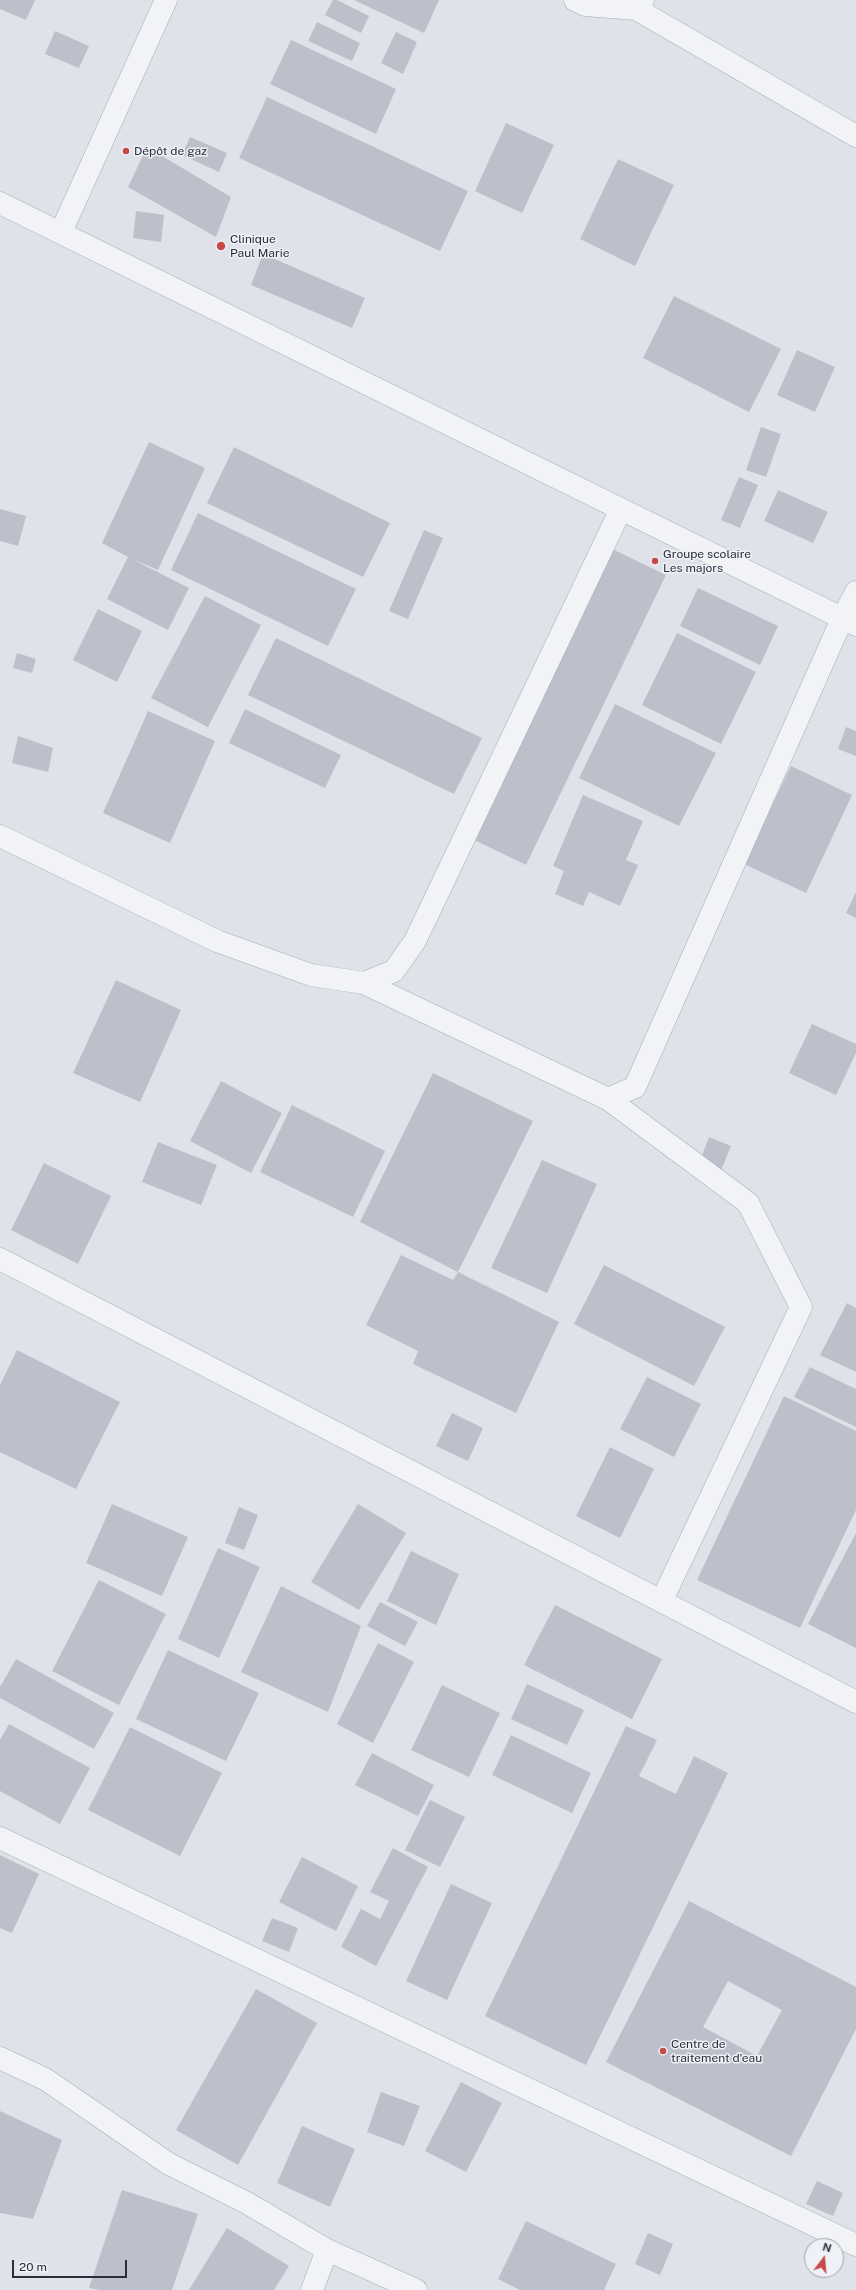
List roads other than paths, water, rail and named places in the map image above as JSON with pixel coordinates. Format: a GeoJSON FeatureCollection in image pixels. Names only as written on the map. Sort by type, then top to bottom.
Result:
{"type":"FeatureCollection","features":[{"type":"Feature","properties":{"kind":"street"},"geometry":{"type":"LineString","coordinates":[[61,232],[166,0]]}},
{"type":"Feature","properties":{"kind":"street"},"geometry":{"type":"LineString","coordinates":[[575,0],[585,5],[639,4],[856,136]]}},
{"type":"Feature","properties":{"kind":"street"},"geometry":{"type":"LineString","coordinates":[[0,202],[849,622]]}},
{"type":"Feature","properties":{"kind":"street"},"geometry":{"type":"LineString","coordinates":[[364,983],[394,970],[415,941],[621,509]]}},
{"type":"Feature","properties":{"kind":"street"},"geometry":{"type":"LineString","coordinates":[[608,1099],[635,1088],[849,622],[856,592]]}},
{"type":"Feature","properties":{"kind":"street"},"geometry":{"type":"LineString","coordinates":[[0,836],[217,941],[311,975],[364,983],[608,1099],[748,1203],[801,1307],[662,1600]]}},
{"type":"Feature","properties":{"kind":"street"},"geometry":{"type":"LineString","coordinates":[[0,1259],[662,1600],[856,1702]]}},
{"type":"Feature","properties":{"kind":"street"},"geometry":{"type":"LineString","coordinates":[[0,1838],[856,2245]]}},
{"type":"Feature","properties":{"kind":"street"},"geometry":{"type":"LineString","coordinates":[[0,2058],[46,2079],[168,2164],[247,2203],[327,2250],[416,2290]]}},
{"type":"Feature","properties":{"kind":"street"},"geometry":{"type":"LineString","coordinates":[[312,2290],[327,2250]]}},
{"type":"Feature","properties":{"kind":"place","name":"Dépôt de gaz"},"geometry":{"type":"Point","coordinates":[126,151]}},
{"type":"Feature","properties":{"kind":"place","name":"Clinique Paul Marie"},"geometry":{"type":"Point","coordinates":[221,246]}},
{"type":"Feature","properties":{"kind":"place","name":"Groupe scolaire Les majors"},"geometry":{"type":"Point","coordinates":[655,561]}},
{"type":"Feature","properties":{"kind":"place","name":"Centre de traitement d'eau"},"geometry":{"type":"Point","coordinates":[663,2051]}}]}
